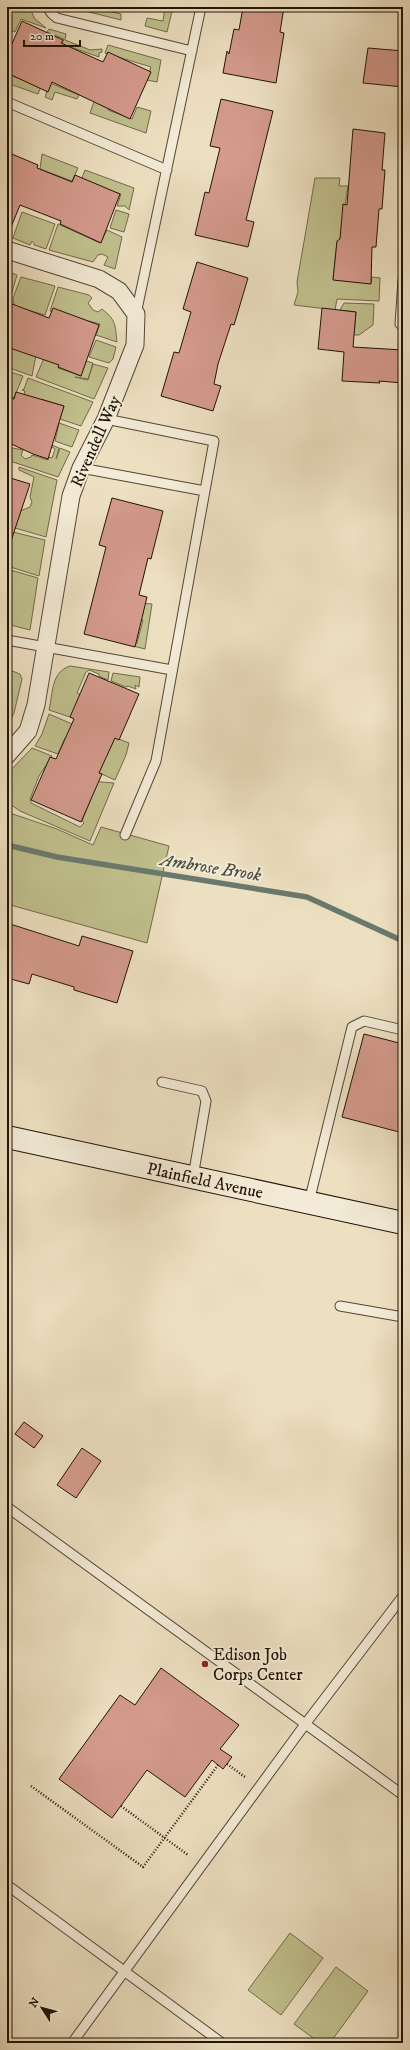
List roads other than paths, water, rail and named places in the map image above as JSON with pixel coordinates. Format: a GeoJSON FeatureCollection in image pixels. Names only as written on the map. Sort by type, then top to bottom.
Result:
{"type":"FeatureCollection","features":[{"type":"Feature","properties":{"kind":"main road","name":"Plainfield Avenue"},"geometry":{"type":"LineString","coordinates":[[7,1137],[403,1223]]}},
{"type":"Feature","properties":{"kind":"street"},"geometry":{"type":"LineString","coordinates":[[7,250],[99,279],[119,291],[136,314]]}},
{"type":"Feature","properties":{"kind":"street","name":"Rivendell Way"},"geometry":{"type":"LineString","coordinates":[[7,755],[28,731],[36,705],[70,496],[81,468],[106,419],[135,345],[136,314]]}},
{"type":"Feature","properties":{"kind":"lane"},"geometry":{"type":"LineString","coordinates":[[47,7],[57,18],[192,51]]}},
{"type":"Feature","properties":{"kind":"lane"},"geometry":{"type":"LineString","coordinates":[[136,314],[201,7]]}},
{"type":"Feature","properties":{"kind":"lane"},"geometry":{"type":"LineString","coordinates":[[7,102],[167,170]]}},
{"type":"Feature","properties":{"kind":"lane"},"geometry":{"type":"LineString","coordinates":[[403,280],[400,324],[403,324]]}},
{"type":"Feature","properties":{"kind":"lane"},"geometry":{"type":"LineString","coordinates":[[106,419],[214,441],[156,761],[125,835]]}},
{"type":"Feature","properties":{"kind":"lane"},"geometry":{"type":"LineString","coordinates":[[81,468],[205,491]]}},
{"type":"Feature","properties":{"kind":"lane"},"geometry":{"type":"LineString","coordinates":[[7,640],[172,670]]}},
{"type":"Feature","properties":{"kind":"lane"},"geometry":{"type":"LineString","coordinates":[[309,1202],[352,1027],[364,1021],[403,1030]]}},
{"type":"Feature","properties":{"kind":"lane"},"geometry":{"type":"LineString","coordinates":[[162,1082],[202,1091],[206,1101],[193,1177]]}},
{"type":"Feature","properties":{"kind":"lane"},"geometry":{"type":"LineString","coordinates":[[340,1306],[403,1318]]}},
{"type":"Feature","properties":{"kind":"lane"},"geometry":{"type":"LineString","coordinates":[[7,1507],[403,1795]]}},
{"type":"Feature","properties":{"kind":"lane"},"geometry":{"type":"LineString","coordinates":[[72,2043],[306,1723],[403,1596]]}},
{"type":"Feature","properties":{"kind":"lane"},"geometry":{"type":"LineString","coordinates":[[7,1885],[124,1973],[222,2043]]}},
{"type":"Feature","properties":{"kind":"waterway","name":"Ambrose Brook"},"geometry":{"type":"LineString","coordinates":[[7,845],[57,857],[307,897],[403,941]]}},
{"type":"Feature","properties":{"kind":"place","name":"Edison Job Corps Center"},"geometry":{"type":"Point","coordinates":[205,1664]}}]}
